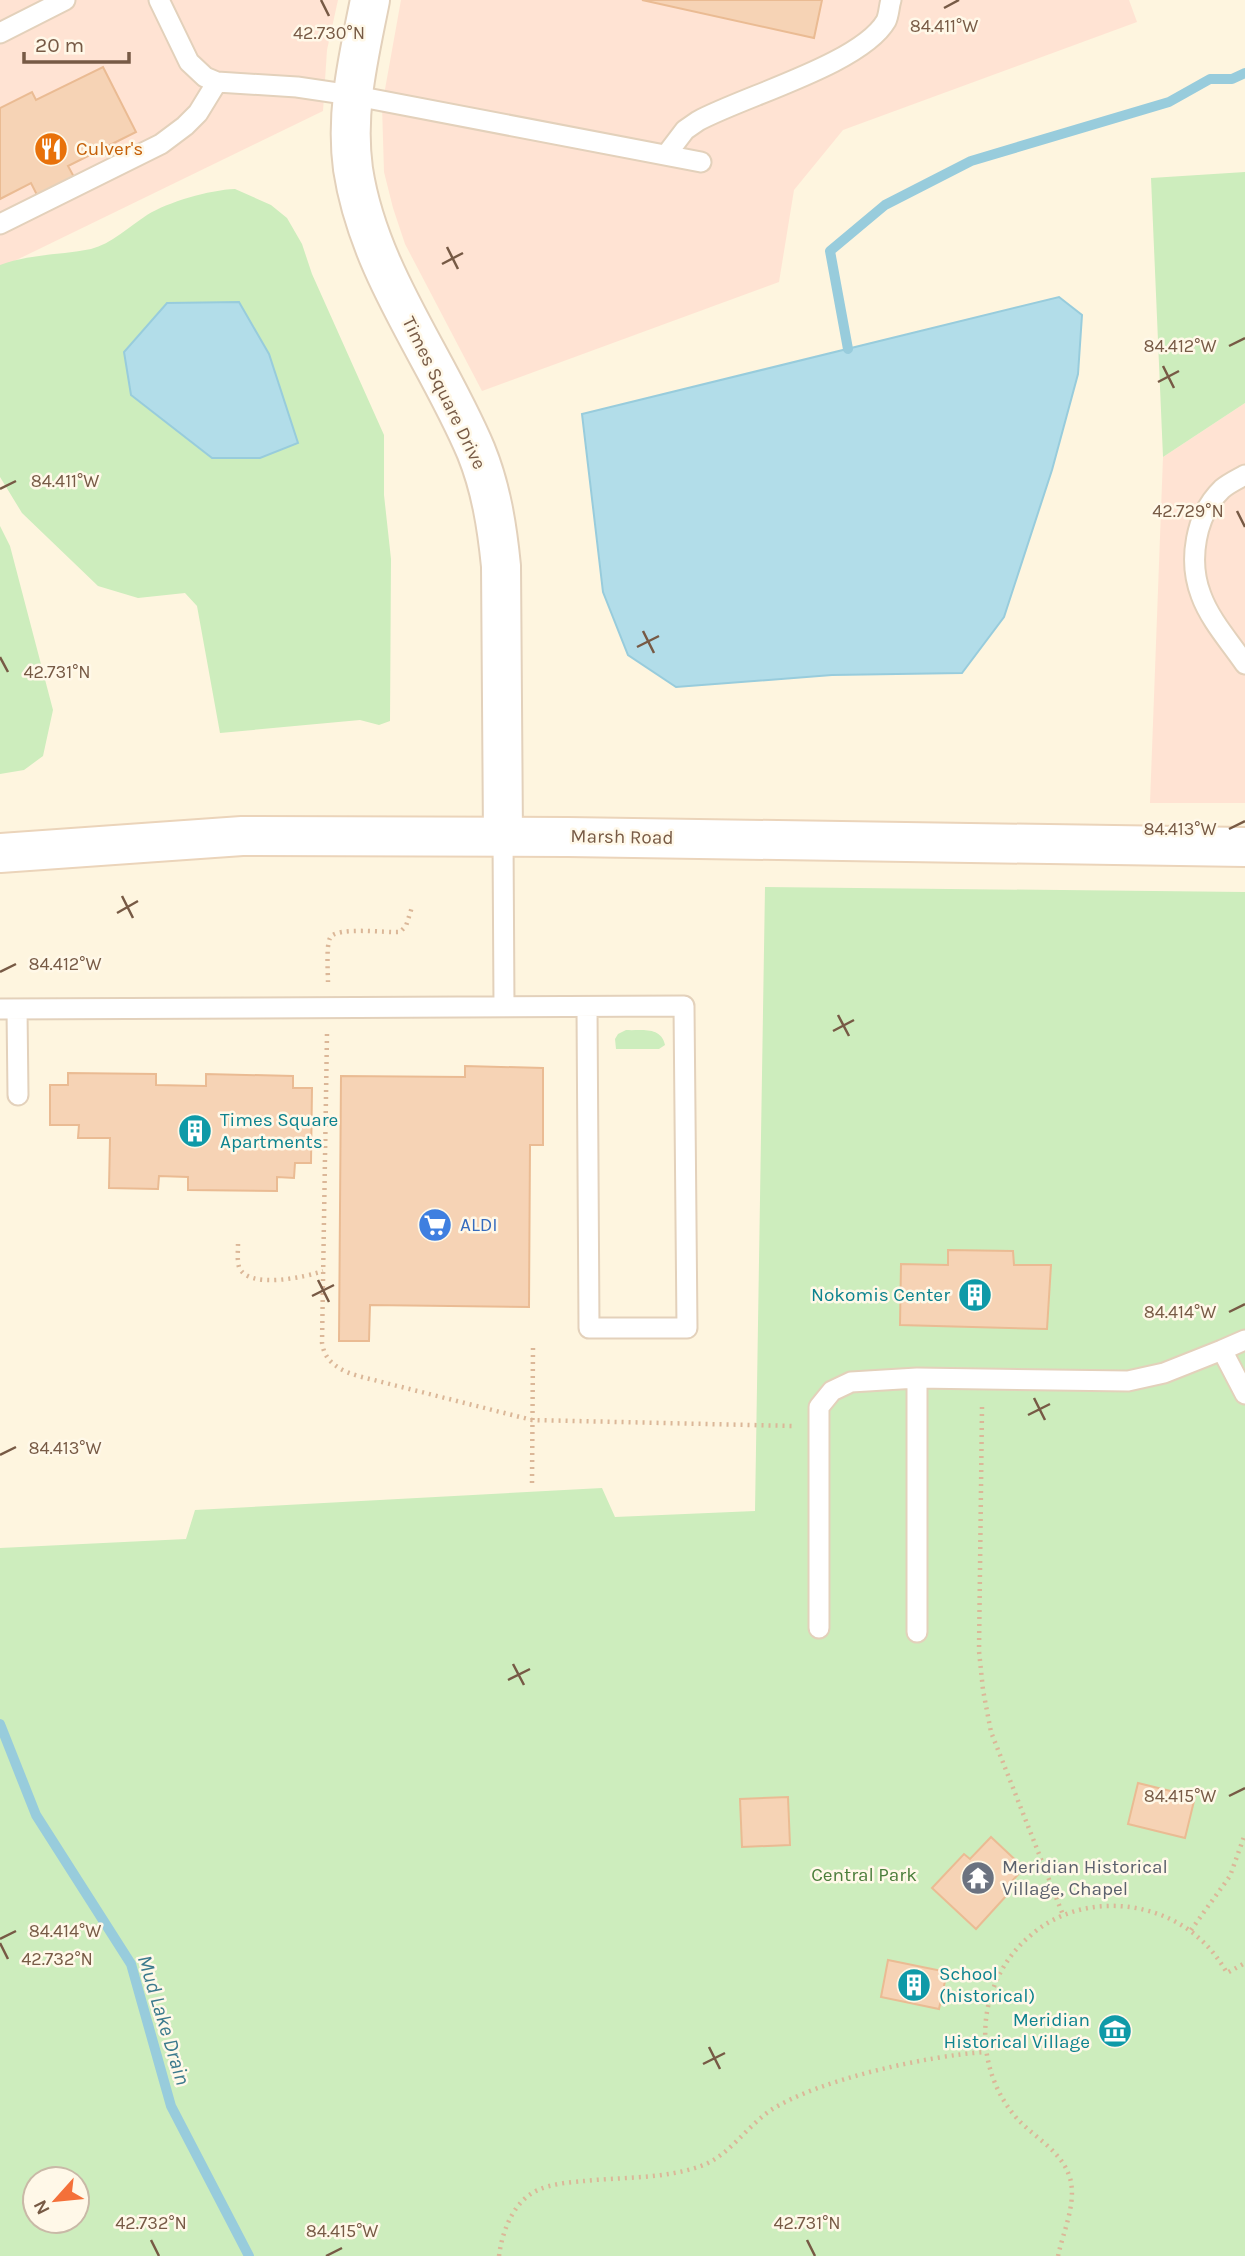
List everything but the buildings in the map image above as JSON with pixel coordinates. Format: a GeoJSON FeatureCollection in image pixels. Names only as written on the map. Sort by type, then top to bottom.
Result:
{"type":"FeatureCollection","features":[{"type":"Feature","properties":{"kind":"main road","name":"Times Square Drive"},"geometry":{"type":"LineString","coordinates":[[370,0],[352,94],[350,131],[353,166],[359,202],[370,240],[476,453],[489,491],[501,565],[503,838]]}},
{"type":"Feature","properties":{"kind":"main road","name":"Marsh Road"},"geometry":{"type":"LineString","coordinates":[[0,853],[242,836],[568,836],[1245,847]]}},
{"type":"Feature","properties":{"kind":"lane"},"geometry":{"type":"LineString","coordinates":[[0,33],[65,0]]}},
{"type":"Feature","properties":{"kind":"lane"},"geometry":{"type":"LineString","coordinates":[[159,0],[189,62],[217,82],[297,87],[352,94],[701,162]]}},
{"type":"Feature","properties":{"kind":"lane"},"geometry":{"type":"LineString","coordinates":[[666,155],[685,130],[705,117],[823,67],[851,52],[871,38],[887,20],[891,0]]}},
{"type":"Feature","properties":{"kind":"lane"},"geometry":{"type":"LineString","coordinates":[[0,224],[161,144],[186,126],[198,113],[217,82]]}},
{"type":"Feature","properties":{"kind":"lane"},"geometry":{"type":"LineString","coordinates":[[1245,474],[1223,489],[1212,501],[1198,531],[1195,552],[1195,575],[1201,596],[1245,664]]}},
{"type":"Feature","properties":{"kind":"lane"},"geometry":{"type":"LineString","coordinates":[[503,838],[504,1007]]}},
{"type":"Feature","properties":{"kind":"lane"},"geometry":{"type":"LineString","coordinates":[[18,1095],[8,1009],[684,1006],[687,1328],[589,1328],[587,1007]]}},
{"type":"Feature","properties":{"kind":"lane"},"geometry":{"type":"LineString","coordinates":[[819,1628],[819,1406],[832,1391],[851,1382],[917,1378],[1128,1381],[1164,1373],[1245,1340]]}},
{"type":"Feature","properties":{"kind":"lane"},"geometry":{"type":"LineString","coordinates":[[1222,1350],[1245,1394]]}},
{"type":"Feature","properties":{"kind":"lane"},"geometry":{"type":"LineString","coordinates":[[917,1378],[917,1632]]}},
{"type":"Feature","properties":{"kind":"path"},"geometry":{"type":"LineString","coordinates":[[328,987],[330,937],[343,931],[400,932],[406,926],[412,907]]}},
{"type":"Feature","properties":{"kind":"path"},"geometry":{"type":"LineString","coordinates":[[327,1030],[323,1352],[336,1367],[362,1377],[532,1420],[819,1426]]}},
{"type":"Feature","properties":{"kind":"path"},"geometry":{"type":"LineString","coordinates":[[238,1244],[239,1268],[243,1273],[260,1280],[312,1275],[323,1271]]}},
{"type":"Feature","properties":{"kind":"path"},"geometry":{"type":"LineString","coordinates":[[532,1483],[533,1348]]}},
{"type":"Feature","properties":{"kind":"path"},"geometry":{"type":"LineString","coordinates":[[982,1378],[979,1651],[983,1690],[996,1744],[1063,1915]]}},
{"type":"Feature","properties":{"kind":"path"},"geometry":{"type":"LineString","coordinates":[[1191,1930],[1230,1876],[1245,1834]]}},
{"type":"Feature","properties":{"kind":"path"},"geometry":{"type":"LineString","coordinates":[[1058,2256],[1071,2204],[1068,2173],[1057,2155],[1026,2127],[1009,2107],[995,2085],[989,2069],[986,2015],[1000,1970],[1013,1952],[1031,1935],[1063,1915],[1112,1905],[1131,1906],[1158,1913],[1191,1930],[1227,1973],[1245,1963]]}},
{"type":"Feature","properties":{"kind":"path"},"geometry":{"type":"LineString","coordinates":[[499,2256],[501,2235],[518,2206],[537,2190],[569,2182],[669,2173],[700,2166],[720,2156],[769,2111],[798,2096],[879,2071],[962,2054],[986,2052]]}},
{"type":"Feature","properties":{"kind":"shaded area"},"geometry":{"type":"Polygon","coordinates":[[[0,0],[338,0],[327,50],[323,111],[0,268],[0,0]]]}},
{"type":"Feature","properties":{"kind":"shaded area"},"geometry":{"type":"Polygon","coordinates":[[[401,0],[1129,0],[1137,22],[843,130],[794,190],[779,282],[482,391],[405,244],[384,172],[382,106],[401,0]]]}},
{"type":"Feature","properties":{"kind":"shaded area"},"geometry":{"type":"Polygon","coordinates":[[[1245,403],[1245,803],[1150,803],[1163,457],[1245,403]]]}},
{"type":"Feature","properties":{"kind":"green space"},"geometry":{"type":"Polygon","coordinates":[[[1245,172],[1245,403],[1163,457],[1151,178],[1245,172]]]}},
{"type":"Feature","properties":{"kind":"green space"},"geometry":{"type":"Polygon","coordinates":[[[235,189],[271,205],[287,218],[302,244],[312,274],[384,435],[384,495],[391,559],[390,721],[379,725],[360,720],[220,733],[197,606],[185,593],[138,598],[98,586],[22,513],[0,477],[0,265],[98,247],[147,215],[177,201],[235,189]]]}},
{"type":"Feature","properties":{"kind":"green space"},"geometry":{"type":"Polygon","coordinates":[[[0,526],[10,546],[53,710],[43,756],[24,770],[0,774],[0,526]]]}},
{"type":"Feature","properties":{"kind":"green space","name":"Central Park"},"geometry":{"type":"Polygon","coordinates":[[[765,887],[1245,892],[1245,2256],[0,2256],[0,1548],[186,1539],[195,1510],[602,1488],[615,1517],[755,1511],[765,887]]]}},
{"type":"Feature","properties":{"kind":"green space"},"geometry":{"type":"Polygon","coordinates":[[[626,1030],[655,1032],[665,1045],[659,1049],[616,1049],[615,1039],[626,1030]]]}},
{"type":"Feature","properties":{"kind":"water"},"geometry":{"type":"Polygon","coordinates":[[[1059,297],[1082,315],[1078,374],[1052,470],[1004,617],[962,673],[832,675],[676,687],[628,655],[603,592],[582,414],[1059,297]]]}},
{"type":"Feature","properties":{"kind":"water"},"geometry":{"type":"Polygon","coordinates":[[[239,302],[269,354],[298,443],[260,458],[212,458],[131,395],[124,352],[167,303],[239,302]]]}},
{"type":"Feature","properties":{"kind":"waterway"},"geometry":{"type":"LineString","coordinates":[[848,349],[830,251],[885,205],[971,161],[1169,102],[1210,79],[1232,79],[1245,73]]}},
{"type":"Feature","properties":{"kind":"waterway","name":"Mud Lake Drain"},"geometry":{"type":"LineString","coordinates":[[0,1724],[36,1815],[131,1964],[171,2106],[249,2256]]}},
{"type":"Feature","properties":{"kind":"place","name":"Culver's"},"geometry":{"type":"Point","coordinates":[51,149]}},
{"type":"Feature","properties":{"kind":"place","name":"Times Square Apartments"},"geometry":{"type":"Point","coordinates":[195,1131]}},
{"type":"Feature","properties":{"kind":"place","name":"ALDI"},"geometry":{"type":"Point","coordinates":[435,1225]}},
{"type":"Feature","properties":{"kind":"place","name":"Nokomis Center"},"geometry":{"type":"Point","coordinates":[975,1295]}},
{"type":"Feature","properties":{"kind":"place","name":"Meridian Historical Village, Chapel"},"geometry":{"type":"Point","coordinates":[978,1878]}},
{"type":"Feature","properties":{"kind":"place","name":"School (historical)"},"geometry":{"type":"Point","coordinates":[914,1985]}},
{"type":"Feature","properties":{"kind":"place","name":"Meridian Historical Village"},"geometry":{"type":"Point","coordinates":[1115,2031]}}]}
